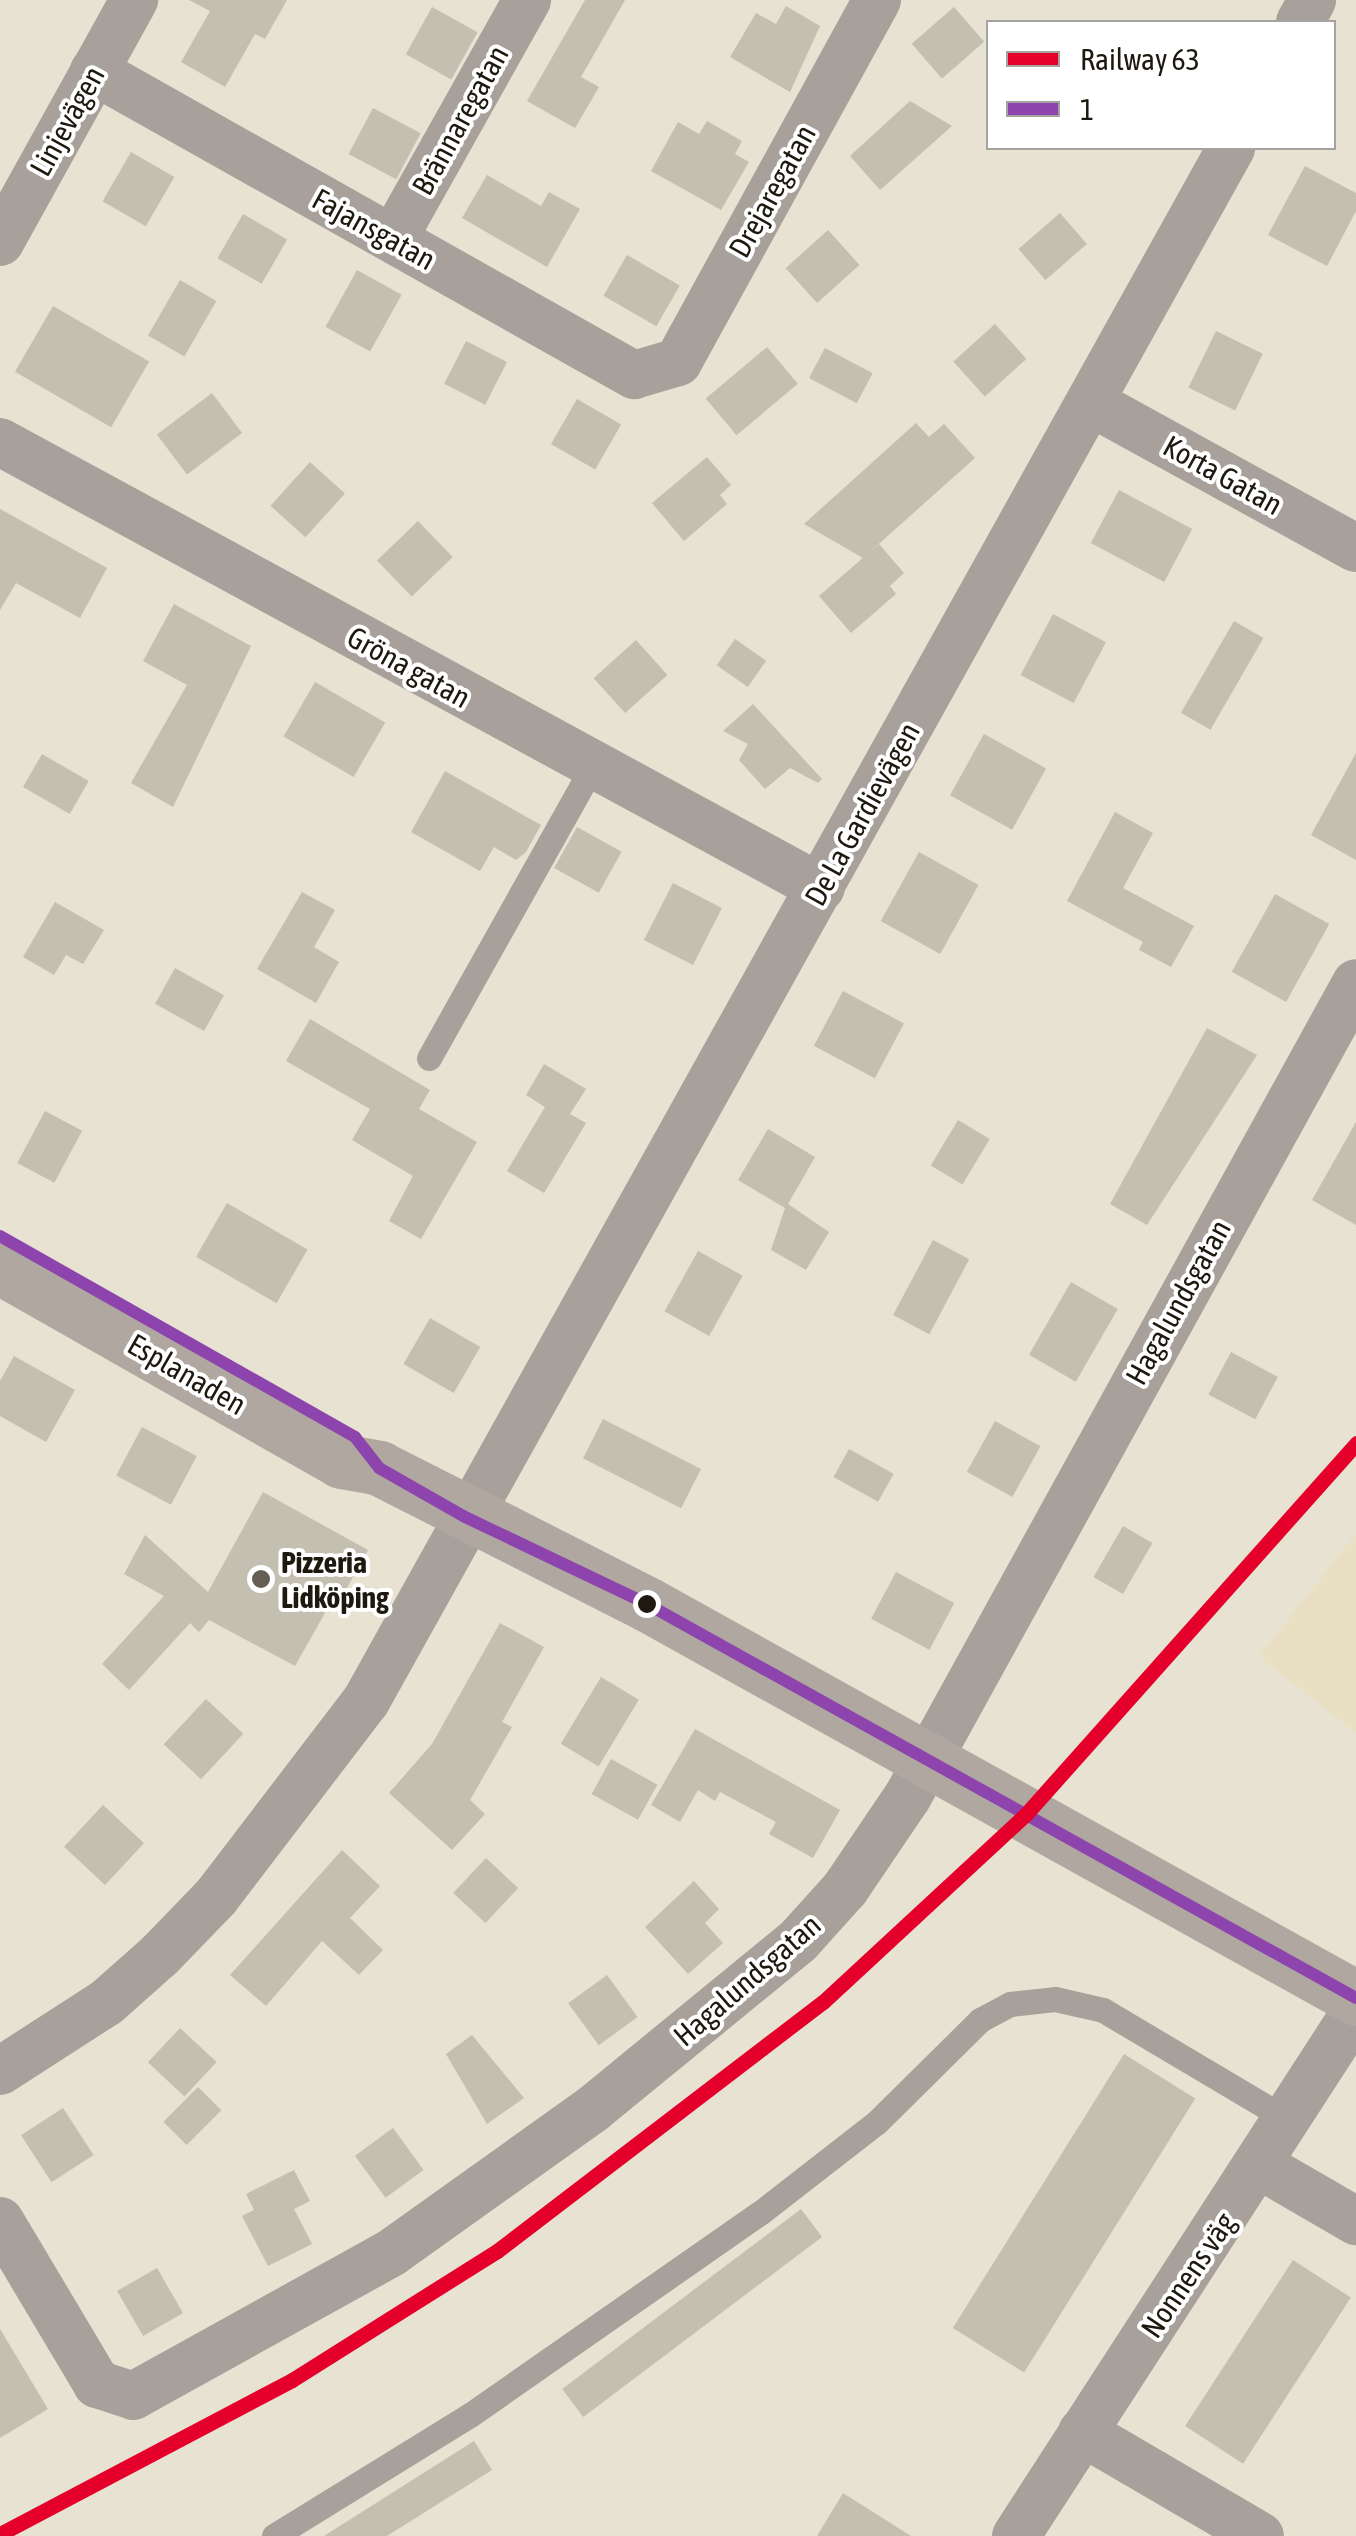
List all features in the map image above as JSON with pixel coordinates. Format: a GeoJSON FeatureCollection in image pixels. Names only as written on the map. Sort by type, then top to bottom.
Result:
{"type":"FeatureCollection","features":[{"type":"Feature","properties":{"kind":"street","name":"Linjevägen"},"geometry":{"type":"LineString","coordinates":[[0,242],[134,0]]}},
{"type":"Feature","properties":{"kind":"street","name":"Brännaregatan"},"geometry":{"type":"LineString","coordinates":[[394,240],[526,0]]}},
{"type":"Feature","properties":{"kind":"street","name":"Drejaregatan"},"geometry":{"type":"LineString","coordinates":[[658,372],[678,362],[877,0]]}},
{"type":"Feature","properties":{"kind":"street","name":"Fajansgatan"},"geometry":{"type":"LineString","coordinates":[[94,71],[634,375],[658,372]]}},
{"type":"Feature","properties":{"kind":"street","name":"De La Gardievägen"},"geometry":{"type":"LineString","coordinates":[[0,2071],[107,2002],[216,1897],[366,1700],[1229,150]]}},
{"type":"Feature","properties":{"kind":"street","name":"Korta Gatan"},"geometry":{"type":"LineString","coordinates":[[1090,402],[1356,548]]}},
{"type":"Feature","properties":{"kind":"street","name":"Gröna gatan"},"geometry":{"type":"LineString","coordinates":[[0,442],[821,888]]}},
{"type":"Feature","properties":{"kind":"street","name":"Hagalundsgatan"},"geometry":{"type":"LineString","coordinates":[[0,2221],[97,2384],[114,2396],[133,2396],[391,2254],[594,2108],[799,1940],[864,1862],[925,1760],[1356,983]]}},
{"type":"Feature","properties":{"kind":"street","name":"Esplanaden"},"geometry":{"type":"LineString","coordinates":[[0,1236],[355,1437],[379,1468]]}},
{"type":"Feature","properties":{"kind":"street","name":"Esplanaden"},"geometry":{"type":"LineString","coordinates":[[0,1267],[341,1461],[379,1468],[465,1517],[647,1604],[1356,1998]]}},
{"type":"Feature","properties":{"kind":"street","name":"Nonnens väg"},"geometry":{"type":"LineString","coordinates":[[1016,2536],[1261,2166],[1356,2011]]}},
{"type":"Feature","properties":{"kind":"street"},"geometry":{"type":"LineString","coordinates":[[1261,2166],[1356,2221]]}},
{"type":"Feature","properties":{"kind":"street"},"geometry":{"type":"LineString","coordinates":[[1082,2432],[1260,2536]]}},
{"type":"Feature","properties":{"kind":"lane"},"geometry":{"type":"LineString","coordinates":[[428,1058],[592,766]]}},
{"type":"Feature","properties":{"kind":"lane"},"geometry":{"type":"LineString","coordinates":[[274,2536],[470,2415],[760,2212],[877,2122],[980,2020],[1010,2004],[1055,1999],[1103,2010],[1290,2120]]}},
{"type":"Feature","properties":{"kind":"shaded area"},"geometry":{"type":"Polygon","coordinates":[[[1356,1534],[1356,1733],[1259,1656],[1356,1534]]]}},
{"type":"Feature","properties":{"kind":"building"},"geometry":{"type":"Polygon","coordinates":[[[189,0],[287,0],[265,39],[255,34],[225,87],[181,62],[210,11],[189,0]]]}},
{"type":"Feature","properties":{"kind":"building"},"geometry":{"type":"Polygon","coordinates":[[[585,0],[625,0],[581,77],[599,87],[575,128],[527,101],[585,0]]]}},
{"type":"Feature","properties":{"kind":"building"},"geometry":{"type":"Polygon","coordinates":[[[786,6],[820,26],[790,92],[730,57],[756,13],[776,24],[786,6]]]}},
{"type":"Feature","properties":{"kind":"building"},"geometry":{"type":"Polygon","coordinates":[[[432,7],[477,32],[451,79],[406,54],[432,7]]]}},
{"type":"Feature","properties":{"kind":"building"},"geometry":{"type":"Polygon","coordinates":[[[954,7],[984,42],[942,78],[912,44],[954,7]]]}},
{"type":"Feature","properties":{"kind":"building"},"geometry":{"type":"Polygon","coordinates":[[[910,101],[952,126],[880,190],[850,156],[910,101]]]}},
{"type":"Feature","properties":{"kind":"building"},"geometry":{"type":"Polygon","coordinates":[[[373,108],[421,133],[396,179],[349,154],[373,108]]]}},
{"type":"Feature","properties":{"kind":"building"},"geometry":{"type":"Polygon","coordinates":[[[707,121],[742,141],[735,154],[749,162],[721,210],[651,171],[678,122],[699,134],[707,121]]]}},
{"type":"Feature","properties":{"kind":"building"},"geometry":{"type":"Polygon","coordinates":[[[131,152],[174,177],[146,226],[102,201],[131,152]]]}},
{"type":"Feature","properties":{"kind":"building"},"geometry":{"type":"Polygon","coordinates":[[[1305,166],[1356,193],[1356,211],[1327,266],[1268,235],[1305,166]]]}},
{"type":"Feature","properties":{"kind":"building"},"geometry":{"type":"Polygon","coordinates":[[[487,175],[541,206],[549,192],[580,209],[547,267],[462,218],[487,175]]]}},
{"type":"Feature","properties":{"kind":"building"},"geometry":{"type":"Polygon","coordinates":[[[1060,213],[1087,244],[1045,280],[1018,249],[1060,213]]]}},
{"type":"Feature","properties":{"kind":"building"},"geometry":{"type":"Polygon","coordinates":[[[243,214],[287,240],[262,284],[218,258],[243,214]]]}},
{"type":"Feature","properties":{"kind":"building"},"geometry":{"type":"Polygon","coordinates":[[[828,230],[859,265],[817,303],[786,268],[828,230]]]}},
{"type":"Feature","properties":{"kind":"building"},"geometry":{"type":"Polygon","coordinates":[[[627,255],[680,286],[656,326],[604,296],[627,255]]]}},
{"type":"Feature","properties":{"kind":"building"},"geometry":{"type":"Polygon","coordinates":[[[357,270],[402,295],[370,352],[325,327],[357,270]]]}},
{"type":"Feature","properties":{"kind":"building"},"geometry":{"type":"Polygon","coordinates":[[[180,280],[216,301],[184,356],[148,335],[180,280]]]}},
{"type":"Feature","properties":{"kind":"building"},"geometry":{"type":"Polygon","coordinates":[[[53,306],[149,362],[111,427],[15,372],[53,306]]]}},
{"type":"Feature","properties":{"kind":"building"},"geometry":{"type":"Polygon","coordinates":[[[995,324],[1026,359],[985,396],[953,361],[995,324]]]}},
{"type":"Feature","properties":{"kind":"building"},"geometry":{"type":"Polygon","coordinates":[[[1216,331],[1263,354],[1235,410],[1188,388],[1216,331]]]}},
{"type":"Feature","properties":{"kind":"building"},"geometry":{"type":"Polygon","coordinates":[[[466,341],[507,362],[485,405],[444,384],[466,341]]]}},
{"type":"Feature","properties":{"kind":"building"},"geometry":{"type":"Polygon","coordinates":[[[767,347],[798,384],[737,435],[706,398],[767,347]]]}},
{"type":"Feature","properties":{"kind":"building"},"geometry":{"type":"Polygon","coordinates":[[[825,348],[873,373],[857,403],[809,378],[825,348]]]}},
{"type":"Feature","properties":{"kind":"building"},"geometry":{"type":"Polygon","coordinates":[[[212,393],[242,433],[187,474],[157,435],[212,393]]]}},
{"type":"Feature","properties":{"kind":"building"},"geometry":{"type":"Polygon","coordinates":[[[577,399],[621,424],[595,470],[551,444],[577,399]]]}},
{"type":"Feature","properties":{"kind":"building"},"geometry":{"type":"Polygon","coordinates":[[[916,423],[929,437],[944,424],[975,458],[863,558],[804,524],[916,423]]]}},
{"type":"Feature","properties":{"kind":"building"},"geometry":{"type":"Polygon","coordinates":[[[707,457],[731,485],[720,495],[727,504],[684,541],[652,503],[707,457]]]}},
{"type":"Feature","properties":{"kind":"building"},"geometry":{"type":"Polygon","coordinates":[[[310,462],[345,493],[305,537],[271,506],[310,462]]]}},
{"type":"Feature","properties":{"kind":"building"},"geometry":{"type":"Polygon","coordinates":[[[1119,490],[1192,529],[1164,582],[1091,543],[1119,490]]]}},
{"type":"Feature","properties":{"kind":"building"},"geometry":{"type":"Polygon","coordinates":[[[0,509],[107,568],[80,618],[16,583],[0,610],[0,509]]]}},
{"type":"Feature","properties":{"kind":"building"},"geometry":{"type":"Polygon","coordinates":[[[418,521],[453,557],[412,597],[377,561],[418,521]]]}},
{"type":"Feature","properties":{"kind":"building"},"geometry":{"type":"Polygon","coordinates":[[[879,544],[904,573],[890,586],[896,594],[851,633],[819,596],[879,544]]]}},
{"type":"Feature","properties":{"kind":"building"},"geometry":{"type":"Polygon","coordinates":[[[174,604],[251,646],[173,807],[131,783],[187,685],[143,661],[174,604]]]}},
{"type":"Feature","properties":{"kind":"building"},"geometry":{"type":"Polygon","coordinates":[[[1053,614],[1106,642],[1074,703],[1021,675],[1053,614]]]}},
{"type":"Feature","properties":{"kind":"building"},"geometry":{"type":"Polygon","coordinates":[[[1234,621],[1263,638],[1210,730],[1181,713],[1234,621]]]}},
{"type":"Feature","properties":{"kind":"building"},"geometry":{"type":"Polygon","coordinates":[[[735,639],[766,661],[748,687],[717,665],[735,639]]]}},
{"type":"Feature","properties":{"kind":"building"},"geometry":{"type":"Polygon","coordinates":[[[636,640],[667,675],[625,713],[594,678],[636,640]]]}},
{"type":"Feature","properties":{"kind":"building"},"geometry":{"type":"Polygon","coordinates":[[[315,682],[385,722],[354,777],[284,737],[315,682]]]}},
{"type":"Feature","properties":{"kind":"building"},"geometry":{"type":"Polygon","coordinates":[[[753,704],[822,779],[818,783],[790,768],[765,789],[739,760],[748,744],[723,731],[753,704]]]}},
{"type":"Feature","properties":{"kind":"building"},"geometry":{"type":"Polygon","coordinates":[[[984,734],[1046,768],[1012,830],[950,795],[984,734]]]}},
{"type":"Feature","properties":{"kind":"building"},"geometry":{"type":"Polygon","coordinates":[[[1356,753],[1356,860],[1311,835],[1356,753]]]}},
{"type":"Feature","properties":{"kind":"building"},"geometry":{"type":"Polygon","coordinates":[[[42,754],[89,781],[70,814],[23,787],[42,754]]]}},
{"type":"Feature","properties":{"kind":"building"},"geometry":{"type":"Polygon","coordinates":[[[445,771],[541,825],[526,852],[516,860],[494,847],[480,871],[411,832],[445,771]]]}},
{"type":"Feature","properties":{"kind":"building"},"geometry":{"type":"Polygon","coordinates":[[[1115,812],[1153,833],[1123,888],[1194,926],[1171,967],[1139,950],[1143,942],[1067,901],[1115,812]]]}},
{"type":"Feature","properties":{"kind":"building"},"geometry":{"type":"Polygon","coordinates":[[[577,827],[622,852],[599,893],[554,868],[577,827]]]}},
{"type":"Feature","properties":{"kind":"building"},"geometry":{"type":"Polygon","coordinates":[[[919,852],[978,885],[940,954],[881,921],[919,852]]]}},
{"type":"Feature","properties":{"kind":"building"},"geometry":{"type":"Polygon","coordinates":[[[673,883],[722,908],[693,965],[644,940],[673,883]]]}},
{"type":"Feature","properties":{"kind":"building"},"geometry":{"type":"Polygon","coordinates":[[[302,892],[335,910],[314,947],[339,962],[316,1003],[257,969],[302,892]]]}},
{"type":"Feature","properties":{"kind":"building"},"geometry":{"type":"Polygon","coordinates":[[[1275,894],[1329,924],[1286,1002],[1232,972],[1275,894]]]}},
{"type":"Feature","properties":{"kind":"building"},"geometry":{"type":"Polygon","coordinates":[[[55,902],[104,930],[83,964],[66,955],[54,975],[23,957],[55,902]]]}},
{"type":"Feature","properties":{"kind":"building"},"geometry":{"type":"Polygon","coordinates":[[[175,968],[224,995],[204,1031],[155,1004],[175,968]]]}},
{"type":"Feature","properties":{"kind":"building"},"geometry":{"type":"Polygon","coordinates":[[[843,991],[904,1023],[875,1078],[814,1046],[843,991]]]}},
{"type":"Feature","properties":{"kind":"building"},"geometry":{"type":"Polygon","coordinates":[[[310,1019],[430,1090],[419,1109],[477,1142],[421,1239],[389,1221],[413,1176],[352,1140],[370,1109],[286,1061],[310,1019]]]}},
{"type":"Feature","properties":{"kind":"building"},"geometry":{"type":"Polygon","coordinates":[[[1207,1028],[1257,1055],[1147,1225],[1110,1204],[1207,1028]]]}},
{"type":"Feature","properties":{"kind":"building"},"geometry":{"type":"Polygon","coordinates":[[[544,1064],[586,1089],[570,1114],[586,1123],[544,1193],[507,1171],[545,1107],[526,1095],[544,1064]]]}},
{"type":"Feature","properties":{"kind":"building"},"geometry":{"type":"Polygon","coordinates":[[[45,1111],[82,1131],[54,1183],[17,1163],[45,1111]]]}},
{"type":"Feature","properties":{"kind":"building"},"geometry":{"type":"Polygon","coordinates":[[[958,1120],[990,1139],[962,1184],[931,1165],[958,1120]]]}},
{"type":"Feature","properties":{"kind":"building"},"geometry":{"type":"Polygon","coordinates":[[[1356,1122],[1356,1225],[1312,1200],[1356,1122]]]}},
{"type":"Feature","properties":{"kind":"building"},"geometry":{"type":"Polygon","coordinates":[[[768,1129],[815,1157],[788,1204],[829,1232],[806,1270],[771,1250],[785,1208],[738,1180],[768,1129]]]}},
{"type":"Feature","properties":{"kind":"building"},"geometry":{"type":"Polygon","coordinates":[[[227,1203],[308,1250],[277,1303],[196,1257],[227,1203]]]}},
{"type":"Feature","properties":{"kind":"building"},"geometry":{"type":"Polygon","coordinates":[[[933,1240],[969,1259],[929,1334],[893,1315],[933,1240]]]}},
{"type":"Feature","properties":{"kind":"building"},"geometry":{"type":"Polygon","coordinates":[[[698,1251],[743,1276],[709,1336],[665,1311],[698,1251]]]}},
{"type":"Feature","properties":{"kind":"building"},"geometry":{"type":"Polygon","coordinates":[[[1071,1282],[1118,1309],[1076,1382],[1029,1355],[1071,1282]]]}},
{"type":"Feature","properties":{"kind":"building"},"geometry":{"type":"Polygon","coordinates":[[[430,1318],[480,1347],[454,1393],[404,1364],[430,1318]]]}},
{"type":"Feature","properties":{"kind":"building"},"geometry":{"type":"Polygon","coordinates":[[[1231,1352],[1278,1377],[1255,1419],[1208,1394],[1231,1352]]]}},
{"type":"Feature","properties":{"kind":"building"},"geometry":{"type":"Polygon","coordinates":[[[14,1356],[75,1390],[46,1442],[0,1416],[0,1381],[14,1356]]]}},
{"type":"Feature","properties":{"kind":"building"},"geometry":{"type":"Polygon","coordinates":[[[603,1419],[701,1469],[681,1508],[583,1458],[603,1419]]]}},
{"type":"Feature","properties":{"kind":"building"},"geometry":{"type":"Polygon","coordinates":[[[995,1421],[1040,1446],[1012,1497],[967,1472],[995,1421]]]}},
{"type":"Feature","properties":{"kind":"building"},"geometry":{"type":"Polygon","coordinates":[[[142,1427],[197,1456],[171,1505],[116,1476],[142,1427]]]}},
{"type":"Feature","properties":{"kind":"building"},"geometry":{"type":"Polygon","coordinates":[[[849,1449],[894,1474],[878,1502],[833,1477],[849,1449]]]}},
{"type":"Feature","properties":{"kind":"building"},"geometry":{"type":"Polygon","coordinates":[[[263,1492],[368,1550],[336,1608],[330,1604],[295,1666],[209,1620],[199,1632],[190,1623],[129,1690],[102,1664],[164,1596],[124,1574],[145,1535],[208,1592],[263,1492]]]}},
{"type":"Feature","properties":{"kind":"building"},"geometry":{"type":"Polygon","coordinates":[[[1123,1526],[1152,1543],[1123,1594],[1094,1577],[1123,1526]]]}},
{"type":"Feature","properties":{"kind":"building"},"geometry":{"type":"Polygon","coordinates":[[[896,1572],[954,1603],[929,1650],[871,1619],[896,1572]]]}},
{"type":"Feature","properties":{"kind":"building"},"geometry":{"type":"Polygon","coordinates":[[[500,1623],[544,1647],[502,1722],[512,1727],[470,1800],[485,1814],[452,1850],[389,1793],[432,1744],[500,1623]]]}},
{"type":"Feature","properties":{"kind":"building"},"geometry":{"type":"Polygon","coordinates":[[[601,1677],[639,1700],[599,1767],[561,1744],[601,1677]]]}},
{"type":"Feature","properties":{"kind":"building"},"geometry":{"type":"Polygon","coordinates":[[[206,1699],[243,1734],[201,1779],[164,1744],[206,1699]]]}},
{"type":"Feature","properties":{"kind":"building"},"geometry":{"type":"Polygon","coordinates":[[[695,1729],[840,1810],[813,1858],[769,1834],[776,1822],[720,1792],[715,1801],[698,1790],[680,1822],[651,1805],[695,1729]]]}},
{"type":"Feature","properties":{"kind":"building"},"geometry":{"type":"Polygon","coordinates":[[[611,1759],[657,1785],[638,1820],[592,1794],[611,1759]]]}},
{"type":"Feature","properties":{"kind":"building"},"geometry":{"type":"Polygon","coordinates":[[[103,1805],[144,1843],[105,1885],[64,1847],[103,1805]]]}},
{"type":"Feature","properties":{"kind":"building"},"geometry":{"type":"Polygon","coordinates":[[[342,1850],[380,1886],[350,1918],[383,1950],[359,1975],[322,1941],[266,2006],[230,1975],[342,1850]]]}},
{"type":"Feature","properties":{"kind":"building"},"geometry":{"type":"Polygon","coordinates":[[[486,1858],[518,1888],[485,1923],[453,1893],[486,1858]]]}},
{"type":"Feature","properties":{"kind":"building"},"geometry":{"type":"Polygon","coordinates":[[[694,1881],[719,1909],[705,1923],[723,1943],[688,1974],[645,1927],[694,1881]]]}},
{"type":"Feature","properties":{"kind":"building"},"geometry":{"type":"Polygon","coordinates":[[[607,1975],[638,2017],[599,2045],[568,2003],[607,1975]]]}},
{"type":"Feature","properties":{"kind":"building"},"geometry":{"type":"Polygon","coordinates":[[[180,2028],[217,2062],[185,2096],[148,2062],[180,2028]]]}},
{"type":"Feature","properties":{"kind":"building"},"geometry":{"type":"Polygon","coordinates":[[[472,2035],[524,2098],[487,2124],[446,2054],[472,2035]]]}},
{"type":"Feature","properties":{"kind":"building"},"geometry":{"type":"Polygon","coordinates":[[[1124,2054],[1195,2099],[1024,2372],[953,2328],[1124,2054]]]}},
{"type":"Feature","properties":{"kind":"building"},"geometry":{"type":"Polygon","coordinates":[[[198,2087],[221,2110],[187,2145],[163,2122],[198,2087]]]}},
{"type":"Feature","properties":{"kind":"building"},"geometry":{"type":"Polygon","coordinates":[[[63,2108],[93,2155],[52,2182],[21,2135],[63,2108]]]}},
{"type":"Feature","properties":{"kind":"building"},"geometry":{"type":"Polygon","coordinates":[[[393,2128],[424,2170],[386,2198],[355,2156],[393,2128]]]}},
{"type":"Feature","properties":{"kind":"building"},"geometry":{"type":"Polygon","coordinates":[[[294,2170],[310,2201],[294,2209],[312,2244],[268,2266],[242,2216],[254,2210],[246,2194],[294,2170]]]}},
{"type":"Feature","properties":{"kind":"building"},"geometry":{"type":"Polygon","coordinates":[[[801,2209],[822,2237],[583,2417],[562,2389],[801,2209]]]}},
{"type":"Feature","properties":{"kind":"building"},"geometry":{"type":"Polygon","coordinates":[[[1293,2260],[1351,2298],[1243,2464],[1185,2426],[1293,2260]]]}},
{"type":"Feature","properties":{"kind":"building"},"geometry":{"type":"Polygon","coordinates":[[[157,2268],[183,2313],[143,2336],[117,2291],[157,2268]]]}},
{"type":"Feature","properties":{"kind":"building"},"geometry":{"type":"Polygon","coordinates":[[[0,2329],[48,2409],[0,2438],[0,2329]]]}},
{"type":"Feature","properties":{"kind":"building"},"geometry":{"type":"Polygon","coordinates":[[[474,2441],[492,2470],[387,2536],[324,2536],[474,2441]]]}},
{"type":"Feature","properties":{"kind":"building"},"geometry":{"type":"Polygon","coordinates":[[[843,2493],[911,2536],[817,2536],[843,2493]]]}},
{"type":"Feature","properties":{"kind":"rail line","name":"63"},"geometry":{"type":"LineString","coordinates":[[0,2534],[292,2380],[497,2251],[823,2002],[1026,1814],[1356,1443]]}},
{"type":"Feature","properties":{"kind":"transit line","name":"1"},"geometry":{"type":"LineString","coordinates":[[0,1236],[355,1437],[379,1468],[465,1517],[647,1604],[1356,1998]]}},
{"type":"Feature","properties":{"kind":"place","name":"Pizzeria Lidköping"},"geometry":{"type":"Point","coordinates":[261,1579]}}]}
